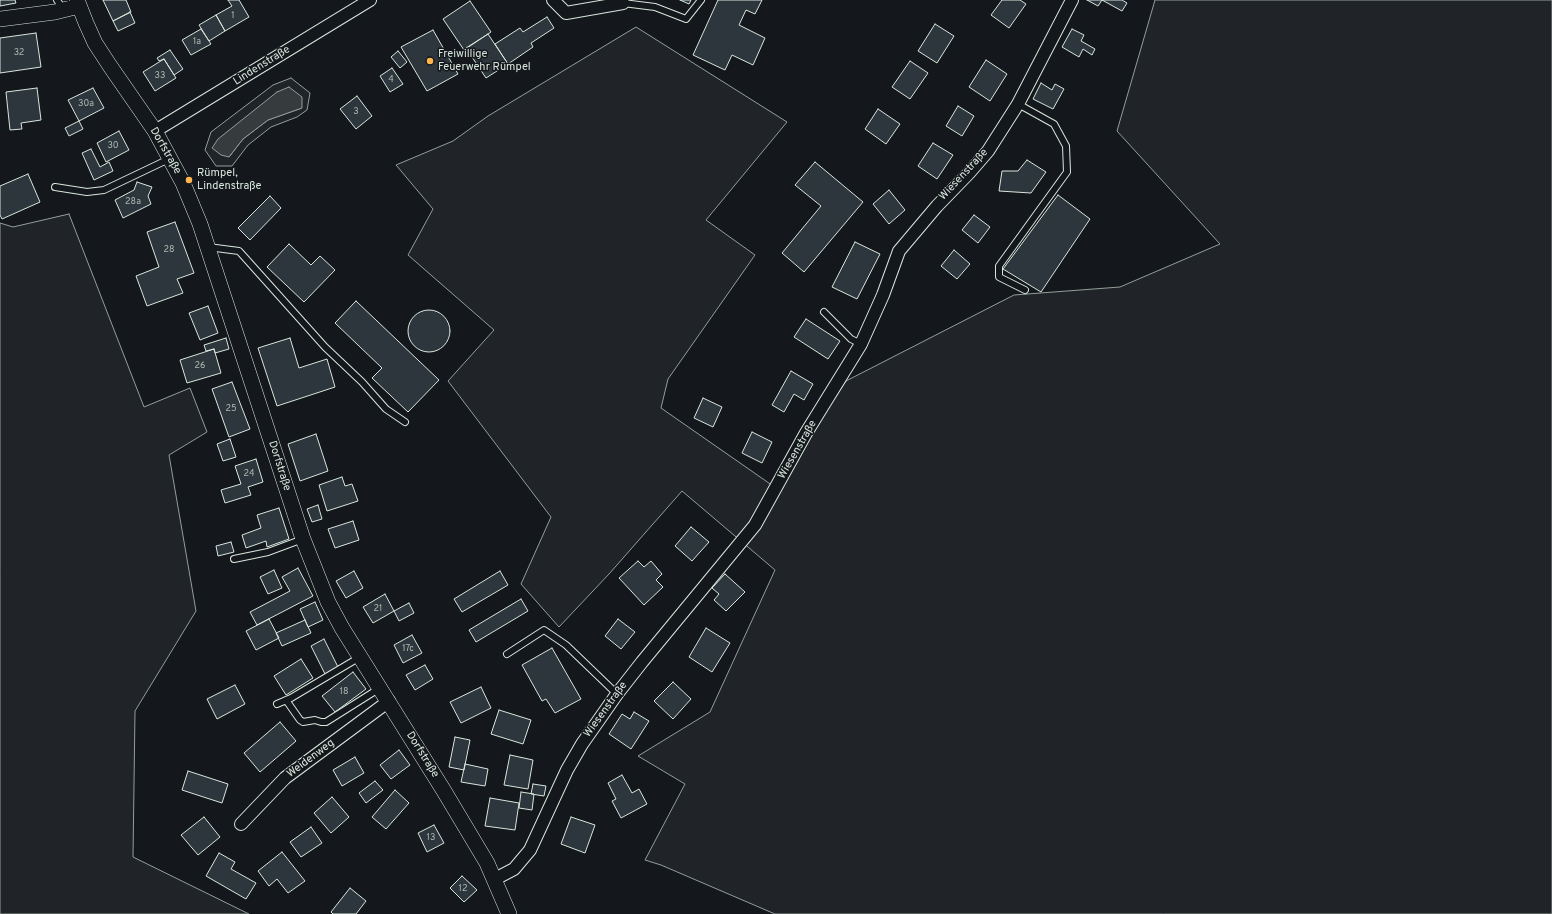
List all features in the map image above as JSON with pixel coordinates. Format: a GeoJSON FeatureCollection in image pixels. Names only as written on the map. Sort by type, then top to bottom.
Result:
{"type":"FeatureCollection","features":[{"type":"Feature","properties":{"kind":"street","name":"Lindenstraße"},"geometry":{"type":"LineString","coordinates":[[155,131],[370,0]]}},
{"type":"Feature","properties":{"kind":"street"},"geometry":{"type":"LineString","coordinates":[[553,0],[566,13],[623,3]]}},
{"type":"Feature","properties":{"kind":"street","name":"Wiesenstraße"},"geometry":{"type":"LineString","coordinates":[[495,879],[514,869],[523,860],[530,850],[567,770],[582,744],[617,694],[642,662],[755,525],[803,439],[860,344],[880,302],[899,251],[936,206],[969,173],[988,151],[1018,104],[1072,0]]}},
{"type":"Feature","properties":{"kind":"street","name":"Dorfstraße"},"geometry":{"type":"LineString","coordinates":[[0,19],[60,5],[78,3],[86,24],[103,54],[155,131],[186,190],[208,247],[303,539],[328,602],[342,628],[381,688],[487,863],[509,914]]}},
{"type":"Feature","properties":{"kind":"street","name":"Weidenweg"},"geometry":{"type":"LineString","coordinates":[[241,824],[284,778],[389,701]]}},
{"type":"Feature","properties":{"kind":"lane"},"geometry":{"type":"LineString","coordinates":[[623,3],[655,6],[686,19],[701,0]]}},
{"type":"Feature","properties":{"kind":"lane"},"geometry":{"type":"LineString","coordinates":[[1018,104],[1054,124],[1066,146],[1067,172],[999,266],[999,277],[1025,290]]}},
{"type":"Feature","properties":{"kind":"lane"},"geometry":{"type":"LineString","coordinates":[[55,187],[87,192],[104,190],[170,158]]}},
{"type":"Feature","properties":{"kind":"lane"},"geometry":{"type":"LineString","coordinates":[[208,247],[239,251],[325,347],[362,382],[386,409],[405,422]]}},
{"type":"Feature","properties":{"kind":"lane"},"geometry":{"type":"LineString","coordinates":[[824,312],[851,339],[860,344]]}},
{"type":"Feature","properties":{"kind":"lane"},"geometry":{"type":"LineString","coordinates":[[234,559],[268,552],[303,539]]}},
{"type":"Feature","properties":{"kind":"lane"},"geometry":{"type":"LineString","coordinates":[[507,654],[544,630],[566,645],[617,694]]}},
{"type":"Feature","properties":{"kind":"lane"},"geometry":{"type":"LineString","coordinates":[[277,704],[361,656]]}},
{"type":"Feature","properties":{"kind":"lane"},"geometry":{"type":"LineString","coordinates":[[286,700],[303,722],[315,720],[326,722],[381,688]]}},
{"type":"Feature","properties":{"kind":"shaded area"},"geometry":{"type":"Polygon","coordinates":[[[1155,0],[1552,0],[1552,914],[775,914],[661,865],[645,860],[685,784],[638,756],[710,712],[775,570],[682,491],[609,574],[559,627],[521,584],[551,517],[448,381],[494,330],[408,255],[433,209],[396,165],[453,141],[488,116],[636,27],[787,122],[706,220],[755,255],[668,379],[661,408],[776,488],[846,381],[1014,295],[1120,287],[1220,244],[1117,131],[1155,0]]]}},
{"type":"Feature","properties":{"kind":"shaded area"},"geometry":{"type":"Polygon","coordinates":[[[291,78],[310,93],[307,110],[297,117],[271,127],[248,145],[232,166],[216,166],[205,150],[211,132],[273,85],[291,78]],[[277,92],[229,157],[243,139],[268,120],[302,108],[277,92]]]}},
{"type":"Feature","properties":{"kind":"shaded area"},"geometry":{"type":"Polygon","coordinates":[[[289,87],[302,97],[302,108],[268,120],[243,139],[229,157],[221,155],[212,148],[218,139],[277,92],[289,87]]]}},
{"type":"Feature","properties":{"kind":"shaded area"},"geometry":{"type":"Polygon","coordinates":[[[69,214],[144,407],[190,388],[207,432],[169,455],[196,611],[135,711],[133,857],[249,914],[0,914],[0,223],[13,227],[69,214]]]}},
{"type":"Feature","properties":{"kind":"building"},"geometry":{"type":"Polygon","coordinates":[[[0,0],[15,0],[16,3],[0,6],[0,0]]]}},
{"type":"Feature","properties":{"kind":"building"},"geometry":{"type":"Polygon","coordinates":[[[103,0],[126,0],[131,12],[113,21],[103,0]]]}},
{"type":"Feature","properties":{"kind":"building"},"geometry":{"type":"Polygon","coordinates":[[[228,0],[239,0],[249,17],[225,31],[216,15],[232,6],[228,0]]]}},
{"type":"Feature","properties":{"kind":"building"},"geometry":{"type":"Polygon","coordinates":[[[680,0],[691,0],[689,4],[680,0]]]}},
{"type":"Feature","properties":{"kind":"building"},"geometry":{"type":"Polygon","coordinates":[[[718,0],[762,0],[755,14],[746,10],[739,25],[765,38],[753,65],[732,55],[725,70],[693,55],[718,0]]]}},
{"type":"Feature","properties":{"kind":"building"},"geometry":{"type":"Polygon","coordinates":[[[1002,0],[1020,0],[1026,4],[1009,28],[991,15],[1002,0]]]}},
{"type":"Feature","properties":{"kind":"building"},"geometry":{"type":"Polygon","coordinates":[[[1087,0],[1102,0],[1098,6],[1087,0]]]}},
{"type":"Feature","properties":{"kind":"building"},"geometry":{"type":"Polygon","coordinates":[[[1102,0],[1122,0],[1127,3],[1122,11],[1102,0]]]}},
{"type":"Feature","properties":{"kind":"building"},"geometry":{"type":"Polygon","coordinates":[[[470,1],[491,32],[464,50],[443,19],[470,1]]]}},
{"type":"Feature","properties":{"kind":"building"},"geometry":{"type":"Polygon","coordinates":[[[130,12],[135,23],[118,31],[113,21],[130,12]]]}},
{"type":"Feature","properties":{"kind":"building"},"geometry":{"type":"Polygon","coordinates":[[[216,15],[225,31],[209,41],[199,25],[216,15]]]}},
{"type":"Feature","properties":{"kind":"building"},"geometry":{"type":"Polygon","coordinates":[[[547,17],[554,28],[531,43],[533,47],[508,64],[495,44],[520,28],[523,32],[547,17]]]}},
{"type":"Feature","properties":{"kind":"building"},"geometry":{"type":"Polygon","coordinates":[[[935,24],[954,36],[937,63],[918,51],[935,24]]]}},
{"type":"Feature","properties":{"kind":"building"},"geometry":{"type":"Polygon","coordinates":[[[201,29],[211,44],[191,55],[182,40],[201,29]]]}},
{"type":"Feature","properties":{"kind":"building"},"geometry":{"type":"Polygon","coordinates":[[[1072,29],[1084,35],[1081,41],[1095,49],[1092,55],[1083,49],[1079,57],[1062,47],[1072,29]]]}},
{"type":"Feature","properties":{"kind":"building","name":"Freiwillige Feuerwehr Rümpel"},"geometry":{"type":"Polygon","coordinates":[[[433,30],[458,74],[427,91],[401,47],[433,30]]]}},
{"type":"Feature","properties":{"kind":"building"},"geometry":{"type":"Polygon","coordinates":[[[36,33],[41,67],[0,73],[0,38],[36,33]]]}},
{"type":"Feature","properties":{"kind":"building"},"geometry":{"type":"Polygon","coordinates":[[[488,34],[508,64],[486,78],[466,48],[488,34]]]}},
{"type":"Feature","properties":{"kind":"building"},"geometry":{"type":"Polygon","coordinates":[[[170,50],[183,69],[174,75],[164,59],[159,61],[157,58],[170,50]]]}},
{"type":"Feature","properties":{"kind":"building"},"geometry":{"type":"Polygon","coordinates":[[[398,51],[407,62],[400,68],[391,57],[398,51]]]}},
{"type":"Feature","properties":{"kind":"building"},"geometry":{"type":"Polygon","coordinates":[[[164,59],[176,78],[155,91],[143,72],[164,59]]]}},
{"type":"Feature","properties":{"kind":"building"},"geometry":{"type":"Polygon","coordinates":[[[986,60],[1007,74],[990,101],[969,87],[986,60]]]}},
{"type":"Feature","properties":{"kind":"building"},"geometry":{"type":"Polygon","coordinates":[[[910,61],[928,73],[910,99],[892,87],[910,61]]]}},
{"type":"Feature","properties":{"kind":"building"},"geometry":{"type":"Polygon","coordinates":[[[392,68],[403,84],[390,92],[380,76],[392,68]]]}},
{"type":"Feature","properties":{"kind":"building"},"geometry":{"type":"Polygon","coordinates":[[[1041,83],[1052,90],[1055,84],[1064,89],[1053,109],[1033,99],[1041,83]]]}},
{"type":"Feature","properties":{"kind":"building"},"geometry":{"type":"Polygon","coordinates":[[[37,88],[41,120],[21,123],[22,129],[10,130],[6,92],[37,88]]]}},
{"type":"Feature","properties":{"kind":"building"},"geometry":{"type":"Polygon","coordinates":[[[93,88],[104,108],[79,121],[68,100],[93,88]]]}},
{"type":"Feature","properties":{"kind":"building"},"geometry":{"type":"Polygon","coordinates":[[[357,96],[372,116],[356,129],[340,109],[357,96]]]}},
{"type":"Feature","properties":{"kind":"building"},"geometry":{"type":"Polygon","coordinates":[[[958,106],[974,116],[962,136],[946,126],[958,106]]]}},
{"type":"Feature","properties":{"kind":"building"},"geometry":{"type":"Polygon","coordinates":[[[878,109],[900,124],[886,144],[865,129],[878,109]]]}},
{"type":"Feature","properties":{"kind":"building"},"geometry":{"type":"Polygon","coordinates":[[[79,121],[83,129],[69,136],[65,128],[79,121]]]}},
{"type":"Feature","properties":{"kind":"building"},"geometry":{"type":"Polygon","coordinates":[[[119,131],[129,150],[106,162],[97,143],[119,131]]]}},
{"type":"Feature","properties":{"kind":"building"},"geometry":{"type":"Polygon","coordinates":[[[933,143],[953,155],[937,179],[918,166],[933,143]]]}},
{"type":"Feature","properties":{"kind":"building"},"geometry":{"type":"Polygon","coordinates":[[[91,149],[100,167],[109,162],[113,171],[94,180],[82,153],[91,149]]]}},
{"type":"Feature","properties":{"kind":"building"},"geometry":{"type":"Polygon","coordinates":[[[1027,160],[1046,172],[1031,193],[999,191],[1002,171],[1018,171],[1027,160]]]}},
{"type":"Feature","properties":{"kind":"building"},"geometry":{"type":"Polygon","coordinates":[[[815,162],[863,202],[804,272],[782,253],[821,206],[795,185],[815,162]]]}},
{"type":"Feature","properties":{"kind":"building"},"geometry":{"type":"Polygon","coordinates":[[[28,174],[40,202],[2,219],[0,215],[0,186],[28,174]]]}},
{"type":"Feature","properties":{"kind":"building"},"geometry":{"type":"Polygon","coordinates":[[[137,182],[152,187],[148,196],[151,204],[123,218],[115,200],[134,190],[137,182]]]}},
{"type":"Feature","properties":{"kind":"building"},"geometry":{"type":"Polygon","coordinates":[[[889,190],[905,210],[889,224],[873,204],[889,190]]]}},
{"type":"Feature","properties":{"kind":"building"},"geometry":{"type":"Polygon","coordinates":[[[1058,195],[1090,219],[1041,292],[1003,269],[1058,195]]]}},
{"type":"Feature","properties":{"kind":"building"},"geometry":{"type":"Polygon","coordinates":[[[270,196],[281,208],[250,240],[238,228],[270,196]]]}},
{"type":"Feature","properties":{"kind":"building"},"geometry":{"type":"Polygon","coordinates":[[[974,215],[990,227],[978,243],[962,230],[974,215]]]}},
{"type":"Feature","properties":{"kind":"building"},"geometry":{"type":"Polygon","coordinates":[[[175,222],[194,273],[177,279],[183,293],[147,306],[136,276],[159,267],[147,232],[175,222]]]}},
{"type":"Feature","properties":{"kind":"building"},"geometry":{"type":"Polygon","coordinates":[[[855,242],[880,254],[857,299],[832,287],[855,242]]]}},
{"type":"Feature","properties":{"kind":"building"},"geometry":{"type":"Polygon","coordinates":[[[289,244],[311,265],[320,256],[335,270],[304,302],[267,267],[289,244]]]}},
{"type":"Feature","properties":{"kind":"building"},"geometry":{"type":"Polygon","coordinates":[[[954,250],[970,264],[957,279],[941,266],[954,250]]]}},
{"type":"Feature","properties":{"kind":"building"},"geometry":{"type":"Polygon","coordinates":[[[356,301],[439,380],[408,412],[372,378],[382,368],[335,323],[356,301]]]}},
{"type":"Feature","properties":{"kind":"building"},"geometry":{"type":"Polygon","coordinates":[[[208,306],[218,333],[200,340],[189,313],[208,306]]]}},
{"type":"Feature","properties":{"kind":"building"},"geometry":{"type":"Polygon","coordinates":[[[429,310],[444,316],[450,331],[444,346],[429,352],[414,346],[408,331],[414,316],[429,310]]]}},
{"type":"Feature","properties":{"kind":"building"},"geometry":{"type":"Polygon","coordinates":[[[806,319],[840,341],[828,359],[794,337],[806,319]]]}},
{"type":"Feature","properties":{"kind":"building"},"geometry":{"type":"Polygon","coordinates":[[[226,338],[229,349],[215,353],[214,349],[206,351],[204,345],[226,338]]]}},
{"type":"Feature","properties":{"kind":"building"},"geometry":{"type":"Polygon","coordinates":[[[290,338],[299,368],[327,359],[335,387],[277,406],[258,348],[290,338]]]}},
{"type":"Feature","properties":{"kind":"building"},"geometry":{"type":"Polygon","coordinates":[[[214,349],[221,373],[187,383],[180,360],[214,349]]]}},
{"type":"Feature","properties":{"kind":"building"},"geometry":{"type":"Polygon","coordinates":[[[791,371],[813,384],[804,400],[794,394],[784,412],[772,405],[791,371]]]}},
{"type":"Feature","properties":{"kind":"building"},"geometry":{"type":"Polygon","coordinates":[[[232,382],[250,429],[229,437],[212,389],[232,382]]]}},
{"type":"Feature","properties":{"kind":"building"},"geometry":{"type":"Polygon","coordinates":[[[703,398],[722,407],[713,427],[694,418],[703,398]]]}},
{"type":"Feature","properties":{"kind":"building"},"geometry":{"type":"Polygon","coordinates":[[[752,432],[772,442],[762,463],[742,453],[752,432]]]}},
{"type":"Feature","properties":{"kind":"building"},"geometry":{"type":"Polygon","coordinates":[[[316,434],[328,471],[300,481],[288,444],[316,434]]]}},
{"type":"Feature","properties":{"kind":"building"},"geometry":{"type":"Polygon","coordinates":[[[230,439],[236,457],[223,461],[217,444],[230,439]]]}},
{"type":"Feature","properties":{"kind":"building"},"geometry":{"type":"Polygon","coordinates":[[[256,459],[263,482],[248,487],[251,495],[225,503],[221,490],[241,484],[235,466],[256,459]]]}},
{"type":"Feature","properties":{"kind":"building"},"geometry":{"type":"Polygon","coordinates":[[[342,477],[345,486],[352,484],[358,501],[327,511],[319,485],[342,477]]]}},
{"type":"Feature","properties":{"kind":"building"},"geometry":{"type":"Polygon","coordinates":[[[318,505],[322,519],[312,522],[307,509],[318,505]]]}},
{"type":"Feature","properties":{"kind":"building"},"geometry":{"type":"Polygon","coordinates":[[[279,508],[289,539],[267,547],[266,541],[246,548],[242,535],[261,528],[257,515],[279,508]]]}},
{"type":"Feature","properties":{"kind":"building"},"geometry":{"type":"Polygon","coordinates":[[[353,521],[359,540],[335,548],[328,529],[353,521]]]}},
{"type":"Feature","properties":{"kind":"building"},"geometry":{"type":"Polygon","coordinates":[[[691,527],[709,542],[692,561],[675,546],[691,527]]]}},
{"type":"Feature","properties":{"kind":"building"},"geometry":{"type":"Polygon","coordinates":[[[231,542],[234,552],[218,556],[216,546],[231,542]]]}},
{"type":"Feature","properties":{"kind":"building"},"geometry":{"type":"Polygon","coordinates":[[[638,561],[644,567],[651,561],[662,574],[656,580],[663,587],[644,605],[619,578],[638,561]]]}},
{"type":"Feature","properties":{"kind":"building"},"geometry":{"type":"Polygon","coordinates":[[[298,568],[313,596],[257,625],[250,612],[290,591],[282,577],[298,568]]]}},
{"type":"Feature","properties":{"kind":"building"},"geometry":{"type":"Polygon","coordinates":[[[274,570],[282,588],[268,594],[260,577],[274,570]]]}},
{"type":"Feature","properties":{"kind":"building"},"geometry":{"type":"Polygon","coordinates":[[[354,571],[363,588],[346,598],[336,581],[354,571]]]}},
{"type":"Feature","properties":{"kind":"building"},"geometry":{"type":"Polygon","coordinates":[[[500,571],[508,585],[462,612],[454,599],[500,571]]]}},
{"type":"Feature","properties":{"kind":"building"},"geometry":{"type":"Polygon","coordinates":[[[725,574],[745,592],[726,611],[714,600],[719,594],[712,588],[725,574]]]}},
{"type":"Feature","properties":{"kind":"building"},"geometry":{"type":"Polygon","coordinates":[[[385,594],[394,611],[373,623],[363,607],[385,594]]]}},
{"type":"Feature","properties":{"kind":"building"},"geometry":{"type":"Polygon","coordinates":[[[521,599],[528,611],[476,642],[469,630],[521,599]]]}},
{"type":"Feature","properties":{"kind":"building"},"geometry":{"type":"Polygon","coordinates":[[[315,602],[323,620],[308,627],[300,609],[315,602]]]}},
{"type":"Feature","properties":{"kind":"building"},"geometry":{"type":"Polygon","coordinates":[[[409,603],[414,613],[399,621],[394,611],[409,603]]]}},
{"type":"Feature","properties":{"kind":"building"},"geometry":{"type":"Polygon","coordinates":[[[269,619],[279,638],[256,650],[246,631],[269,619]]]}},
{"type":"Feature","properties":{"kind":"building"},"geometry":{"type":"Polygon","coordinates":[[[618,619],[635,632],[621,649],[605,636],[618,619]]]}},
{"type":"Feature","properties":{"kind":"building"},"geometry":{"type":"Polygon","coordinates":[[[305,620],[311,633],[282,646],[276,633],[305,620]]]}},
{"type":"Feature","properties":{"kind":"building"},"geometry":{"type":"Polygon","coordinates":[[[706,628],[730,643],[712,672],[689,657],[706,628]]]}},
{"type":"Feature","properties":{"kind":"building"},"geometry":{"type":"Polygon","coordinates":[[[412,635],[422,653],[403,663],[394,645],[412,635]]]}},
{"type":"Feature","properties":{"kind":"building"},"geometry":{"type":"Polygon","coordinates":[[[324,639],[338,667],[325,674],[311,646],[324,639]]]}},
{"type":"Feature","properties":{"kind":"building"},"geometry":{"type":"Polygon","coordinates":[[[552,648],[581,699],[555,713],[546,699],[542,701],[522,665],[552,648]]]}},
{"type":"Feature","properties":{"kind":"building"},"geometry":{"type":"Polygon","coordinates":[[[301,659],[313,678],[286,695],[274,676],[301,659]]]}},
{"type":"Feature","properties":{"kind":"building"},"geometry":{"type":"Polygon","coordinates":[[[425,665],[433,679],[415,690],[406,675],[425,665]]]}},
{"type":"Feature","properties":{"kind":"building"},"geometry":{"type":"Polygon","coordinates":[[[353,672],[366,689],[335,712],[322,696],[353,672]]]}},
{"type":"Feature","properties":{"kind":"building"},"geometry":{"type":"Polygon","coordinates":[[[673,682],[691,699],[673,719],[654,701],[673,682]]]}},
{"type":"Feature","properties":{"kind":"building"},"geometry":{"type":"Polygon","coordinates":[[[235,685],[245,704],[217,719],[207,699],[235,685]]]}},
{"type":"Feature","properties":{"kind":"building"},"geometry":{"type":"Polygon","coordinates":[[[481,687],[491,708],[461,723],[450,702],[481,687]]]}},
{"type":"Feature","properties":{"kind":"building"},"geometry":{"type":"Polygon","coordinates":[[[499,710],[531,720],[523,744],[491,734],[499,710]]]}},
{"type":"Feature","properties":{"kind":"building"},"geometry":{"type":"Polygon","coordinates":[[[634,712],[649,721],[631,749],[609,734],[622,714],[630,719],[634,712]]]}},
{"type":"Feature","properties":{"kind":"building"},"geometry":{"type":"Polygon","coordinates":[[[280,722],[296,741],[260,772],[244,753],[280,722]]]}},
{"type":"Feature","properties":{"kind":"building"},"geometry":{"type":"Polygon","coordinates":[[[455,737],[470,740],[464,770],[449,767],[455,737]]]}},
{"type":"Feature","properties":{"kind":"building"},"geometry":{"type":"Polygon","coordinates":[[[399,750],[410,765],[391,779],[380,765],[399,750]]]}},
{"type":"Feature","properties":{"kind":"building"},"geometry":{"type":"Polygon","coordinates":[[[510,755],[533,760],[528,789],[504,785],[510,755]]]}},
{"type":"Feature","properties":{"kind":"building"},"geometry":{"type":"Polygon","coordinates":[[[355,757],[364,773],[342,786],[333,770],[355,757]]]}},
{"type":"Feature","properties":{"kind":"building"},"geometry":{"type":"Polygon","coordinates":[[[465,764],[488,769],[485,786],[461,782],[465,764]]]}},
{"type":"Feature","properties":{"kind":"building"},"geometry":{"type":"Polygon","coordinates":[[[188,771],[228,784],[222,803],[182,790],[188,771]]]}},
{"type":"Feature","properties":{"kind":"building"},"geometry":{"type":"Polygon","coordinates":[[[622,775],[632,793],[639,789],[647,804],[621,818],[612,801],[616,799],[608,783],[622,775]]]}},
{"type":"Feature","properties":{"kind":"building"},"geometry":{"type":"Polygon","coordinates":[[[375,781],[383,790],[366,803],[359,793],[375,781]]]}},
{"type":"Feature","properties":{"kind":"building"},"geometry":{"type":"Polygon","coordinates":[[[533,784],[546,786],[544,796],[531,794],[533,784]]]}},
{"type":"Feature","properties":{"kind":"building"},"geometry":{"type":"Polygon","coordinates":[[[395,790],[409,803],[386,829],[372,817],[395,790]]]}},
{"type":"Feature","properties":{"kind":"building"},"geometry":{"type":"Polygon","coordinates":[[[521,792],[534,794],[532,810],[519,808],[521,792]]]}},
{"type":"Feature","properties":{"kind":"building"},"geometry":{"type":"Polygon","coordinates":[[[332,797],[349,817],[331,833],[314,813],[332,797]]]}},
{"type":"Feature","properties":{"kind":"building"},"geometry":{"type":"Polygon","coordinates":[[[490,798],[519,803],[515,830],[485,826],[490,798]]]}},
{"type":"Feature","properties":{"kind":"building"},"geometry":{"type":"Polygon","coordinates":[[[204,817],[220,837],[198,855],[181,835],[204,817]]]}},
{"type":"Feature","properties":{"kind":"building"},"geometry":{"type":"Polygon","coordinates":[[[571,817],[595,825],[585,853],[561,844],[571,817]]]}},
{"type":"Feature","properties":{"kind":"building"},"geometry":{"type":"Polygon","coordinates":[[[434,825],[444,843],[427,852],[418,833],[434,825]]]}},
{"type":"Feature","properties":{"kind":"building"},"geometry":{"type":"Polygon","coordinates":[[[311,827],[322,843],[301,857],[290,842],[311,827]]]}},
{"type":"Feature","properties":{"kind":"building"},"geometry":{"type":"Polygon","coordinates":[[[282,852],[305,881],[288,893],[277,879],[269,886],[258,871],[282,852]]]}},
{"type":"Feature","properties":{"kind":"building"},"geometry":{"type":"Polygon","coordinates":[[[219,853],[235,862],[231,869],[256,883],[246,899],[206,876],[219,853]]]}},
{"type":"Feature","properties":{"kind":"building"},"geometry":{"type":"Polygon","coordinates":[[[462,876],[477,890],[464,902],[450,888],[462,876]]]}},
{"type":"Feature","properties":{"kind":"building"},"geometry":{"type":"Polygon","coordinates":[[[350,888],[366,901],[356,914],[333,914],[331,912],[350,888]]]}},
{"type":"Feature","properties":{"kind":"place","name":"Freiwillige Feuerwehr Rümpel"},"geometry":{"type":"Point","coordinates":[430,61]}},
{"type":"Feature","properties":{"kind":"place","name":"Rümpel, Lindenstraße"},"geometry":{"type":"Point","coordinates":[189,180]}}]}
